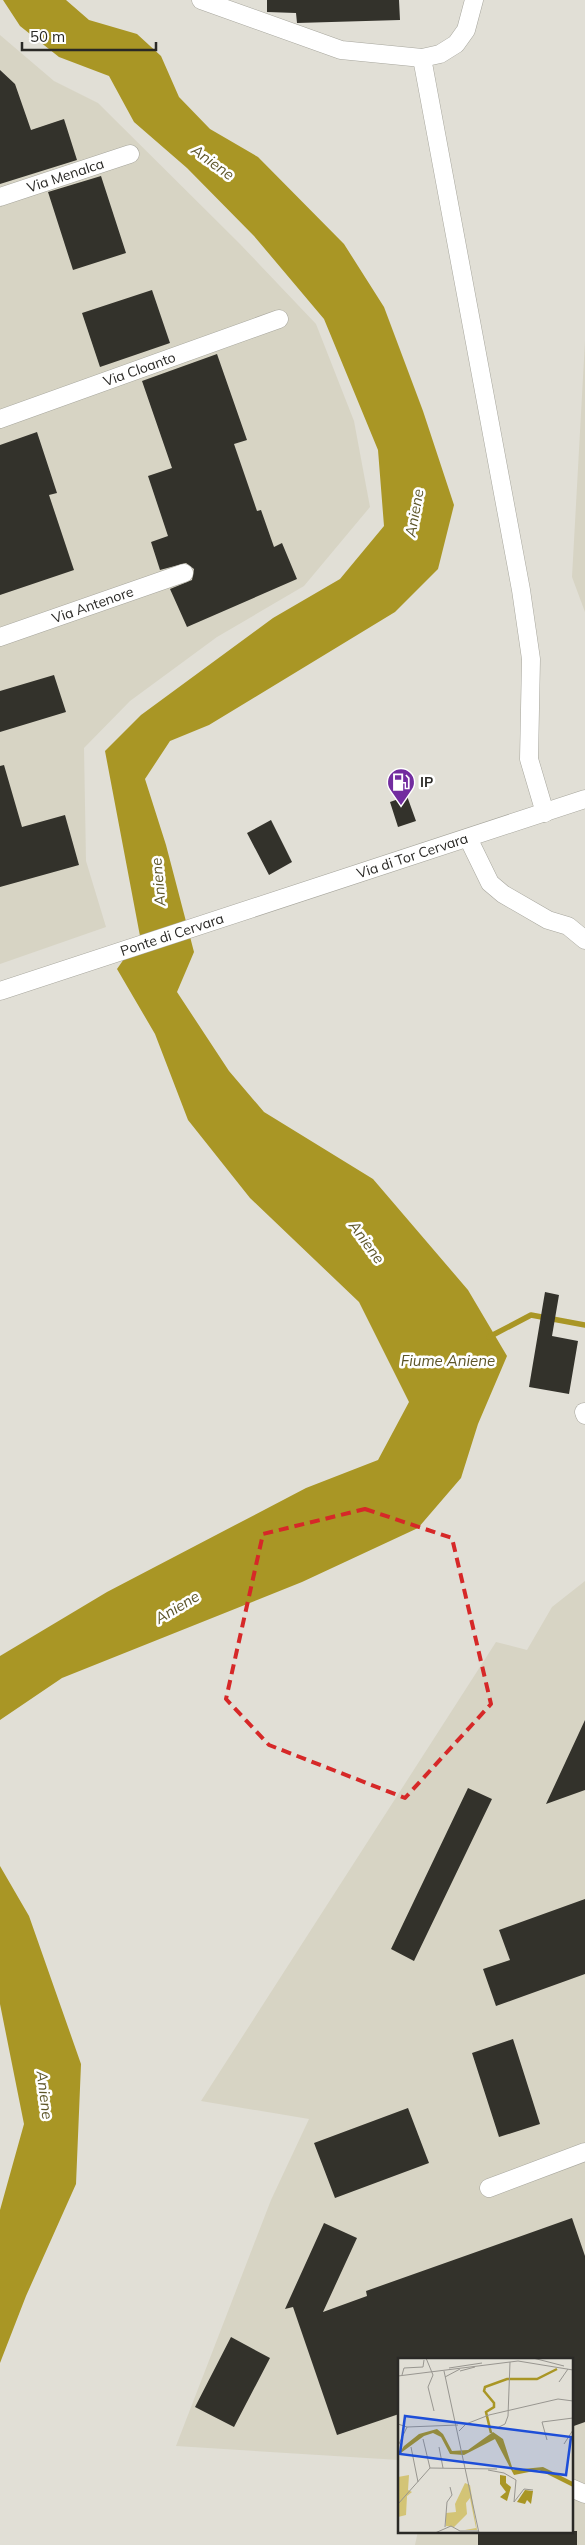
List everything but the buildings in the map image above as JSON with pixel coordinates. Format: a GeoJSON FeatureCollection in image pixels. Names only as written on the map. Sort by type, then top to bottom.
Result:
{"type":"FeatureCollection","features":[{"type":"Feature","properties":{"kind":"street"},"geometry":{"type":"LineString","coordinates":[[201,0],[341,50],[422,58],[440,54],[456,44],[466,30],[474,0]]}},
{"type":"Feature","properties":{"kind":"street"},"geometry":{"type":"LineString","coordinates":[[422,58],[522,590],[531,659],[529,759],[545,813]]}},
{"type":"Feature","properties":{"kind":"street","name":"Via Menalca"},"geometry":{"type":"LineString","coordinates":[[0,197],[130,154]]}},
{"type":"Feature","properties":{"kind":"street","name":"Via Cloanto"},"geometry":{"type":"LineString","coordinates":[[0,419],[278,319]]}},
{"type":"Feature","properties":{"kind":"street","name":"Via Antenore"},"geometry":{"type":"LineString","coordinates":[[0,637],[184,573]]}},
{"type":"Feature","properties":{"kind":"street","name":"Via di Tor Cervara"},"geometry":{"type":"LineString","coordinates":[[239,913],[585,799]]}},
{"type":"Feature","properties":{"kind":"street"},"geometry":{"type":"LineString","coordinates":[[468,838],[490,883],[503,894],[548,920],[568,926],[585,940]]}},
{"type":"Feature","properties":{"kind":"street","name":"Ponte di Cervara"},"geometry":{"type":"LineString","coordinates":[[0,992],[239,913]]}},
{"type":"Feature","properties":{"kind":"street"},"geometry":{"type":"LineString","coordinates":[[489,2188],[585,2152]]}},
{"type":"Feature","properties":{"kind":"street"},"geometry":{"type":"LineString","coordinates":[[572,2488],[585,2494]]}},
{"type":"Feature","properties":{"kind":"highlighted area"},"geometry":{"type":"Polygon","coordinates":[[[365,1509],[452,1538],[491,1704],[405,1798],[269,1745],[226,1699],[263,1534],[365,1509]]]}},
{"type":"Feature","properties":{"kind":"shaded area"},"geometry":{"type":"Polygon","coordinates":[[[0,35],[54,81],[98,103],[240,244],[316,324],[354,421],[370,507],[304,586],[217,637],[130,701],[84,748],[86,861],[106,927],[0,964],[0,35]]]}},
{"type":"Feature","properties":{"kind":"shaded area"},"geometry":{"type":"Polygon","coordinates":[[[585,341],[585,612],[572,577],[585,341]]]}},
{"type":"Feature","properties":{"kind":"shaded area"},"geometry":{"type":"Polygon","coordinates":[[[585,1581],[585,2545],[415,2545],[418,2532],[572,2532],[572,2358],[398,2358],[398,2460],[176,2446],[271,2200],[309,2119],[201,2101],[496,1642],[527,1650],[552,1607],[585,1581]]]}},
{"type":"Feature","properties":{"kind":"water","name":"Fiume Aniene"},"geometry":{"type":"Polygon","coordinates":[[[3,0],[66,0],[89,20],[137,34],[161,56],[179,97],[210,129],[258,157],[344,244],[384,307],[423,411],[454,505],[438,569],[395,612],[209,725],[170,741],[145,779],[166,845],[194,952],[177,992],[229,1071],[264,1112],[373,1179],[468,1290],[507,1356],[478,1424],[461,1478],[418,1528],[302,1582],[62,1678],[0,1720],[0,1656],[107,1592],[306,1488],[378,1460],[409,1402],[359,1302],[250,1198],[188,1120],[155,1034],[117,969],[140,936],[105,751],[141,715],[273,618],[340,579],[384,526],[378,450],[324,319],[254,236],[187,168],[134,122],[109,76],[59,57],[20,26],[3,0]]]}},
{"type":"Feature","properties":{"kind":"water","name":"Aniene"},"geometry":{"type":"Polygon","coordinates":[[[0,1866],[29,1916],[81,2064],[76,2184],[26,2296],[0,2363],[0,2210],[24,2124],[0,2004],[0,1866]]]}},
{"type":"Feature","properties":{"kind":"waterway"},"geometry":{"type":"LineString","coordinates":[[489,1337],[531,1315],[585,1325]]}},
{"type":"Feature","properties":{"kind":"place","name":"IP"},"geometry":{"type":"Point","coordinates":[401,806]}}]}
